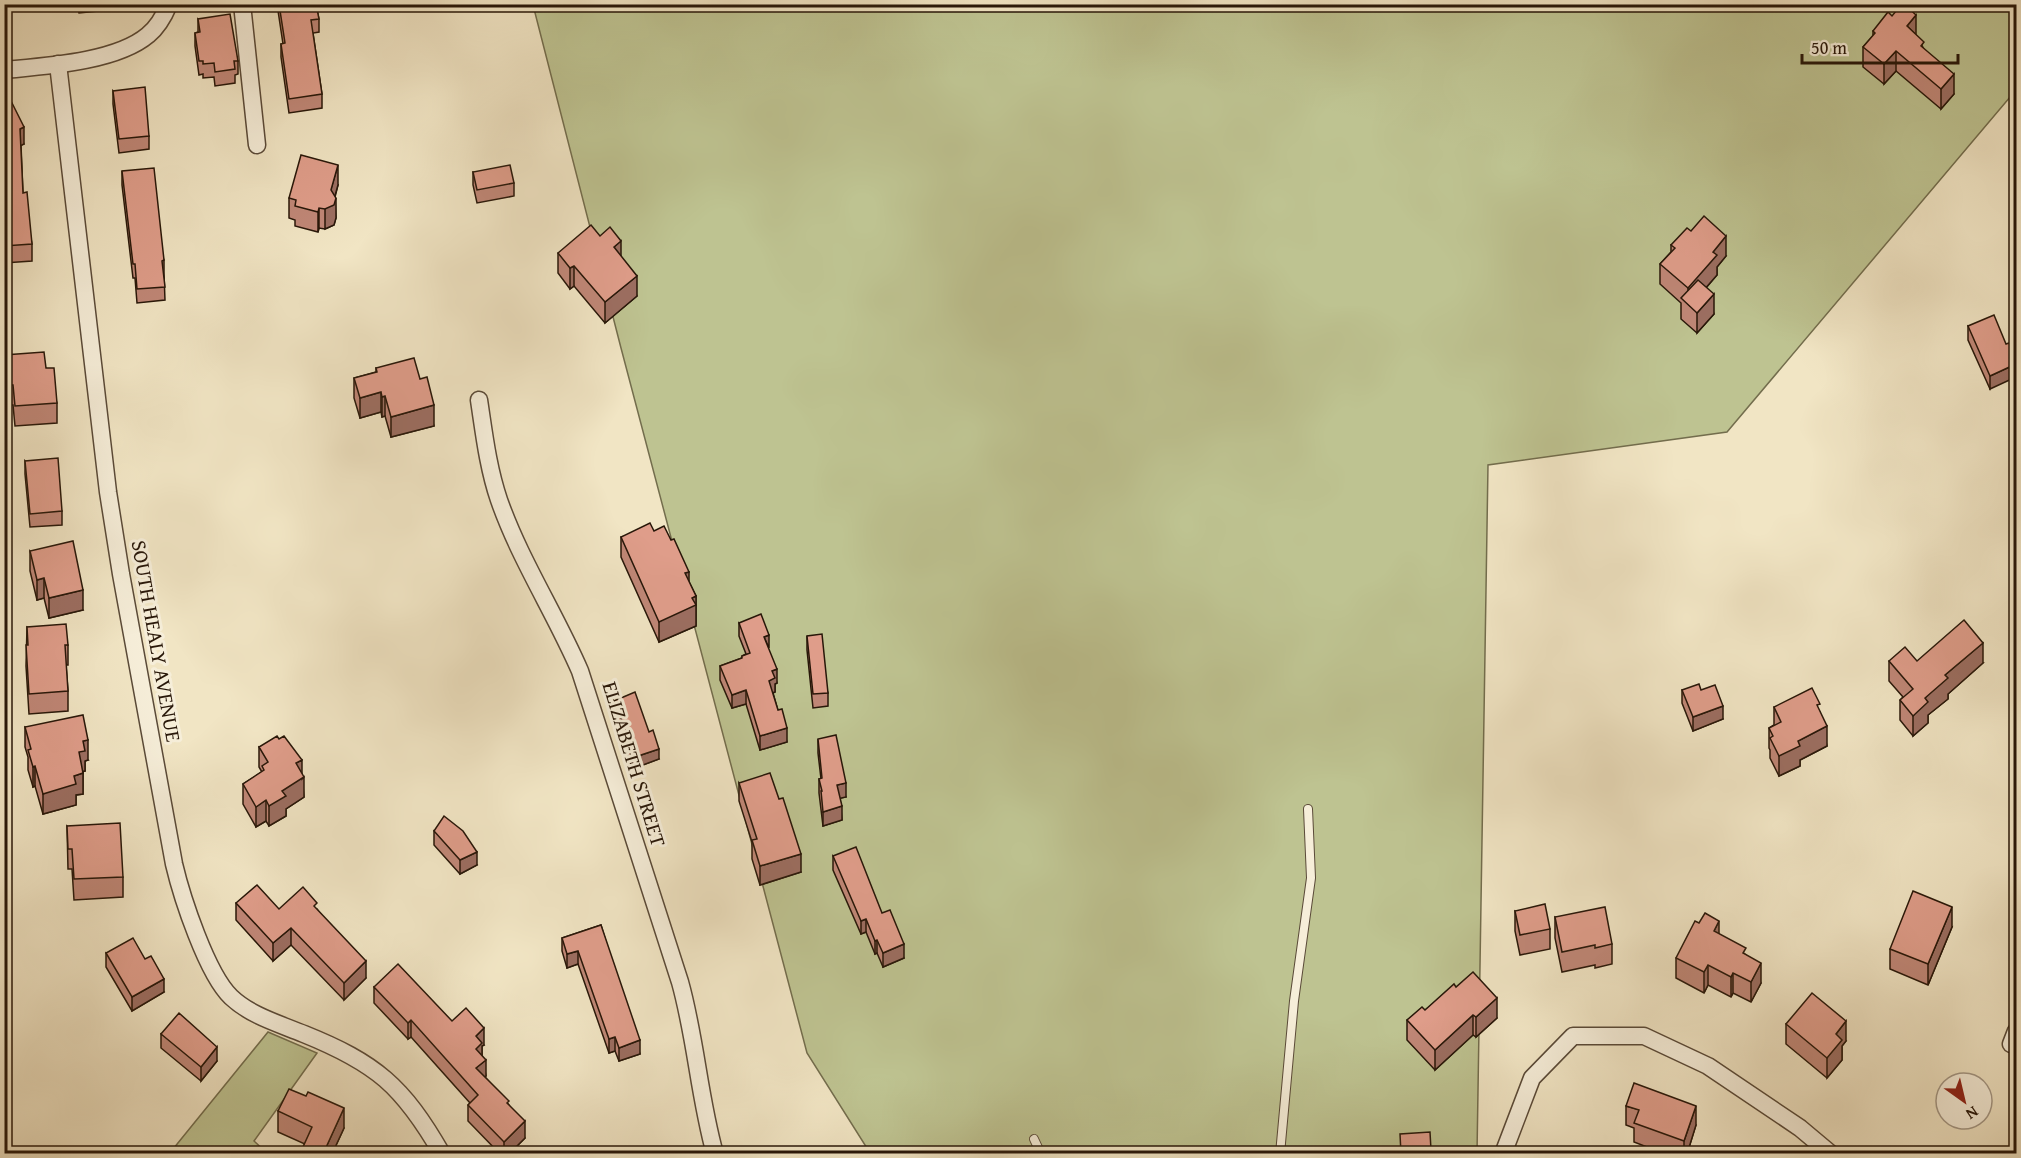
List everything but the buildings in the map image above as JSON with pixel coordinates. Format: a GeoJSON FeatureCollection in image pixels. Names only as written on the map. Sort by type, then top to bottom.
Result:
{"type":"FeatureCollection","features":[{"type":"Feature","properties":{"kind":"street"},"geometry":{"type":"LineString","coordinates":[[4,70],[98,57],[138,42],[158,25],[169,4]]}},
{"type":"Feature","properties":{"kind":"street"},"geometry":{"type":"LineString","coordinates":[[242,4],[257,145]]}},
{"type":"Feature","properties":{"kind":"street","name":"SOUTH HEALY AVENUE"},"geometry":{"type":"LineString","coordinates":[[58,64],[112,521],[174,864],[185,904],[212,970],[232,998],[269,1020],[334,1046],[373,1068],[403,1096],[442,1154]]}},
{"type":"Feature","properties":{"kind":"street","name":"ELIZABETH STREET"},"geometry":{"type":"LineString","coordinates":[[479,400],[490,469],[498,498],[525,561],[567,640],[580,670],[680,982],[715,1154]]}},
{"type":"Feature","properties":{"kind":"street"},"geometry":{"type":"LineString","coordinates":[[1503,1154],[1532,1078],[1573,1036],[1644,1036],[1708,1066],[1800,1128],[1831,1154]]}},
{"type":"Feature","properties":{"kind":"lane"},"geometry":{"type":"LineString","coordinates":[[1280,1154],[1294,1000],[1311,878],[1308,809]]}},
{"type":"Feature","properties":{"kind":"lane"},"geometry":{"type":"LineString","coordinates":[[1034,1139],[1041,1154]]}},
{"type":"Feature","properties":{"kind":"green space"},"geometry":{"type":"Polygon","coordinates":[[[533,5],[2016,5],[2016,90],[1727,432],[1488,465],[1477,1153],[870,1153],[807,1053],[533,5]]]}},
{"type":"Feature","properties":{"kind":"green space"},"geometry":{"type":"Polygon","coordinates":[[[268,1032],[317,1053],[254,1141],[267,1153],[169,1154],[268,1032]]]}}]}
